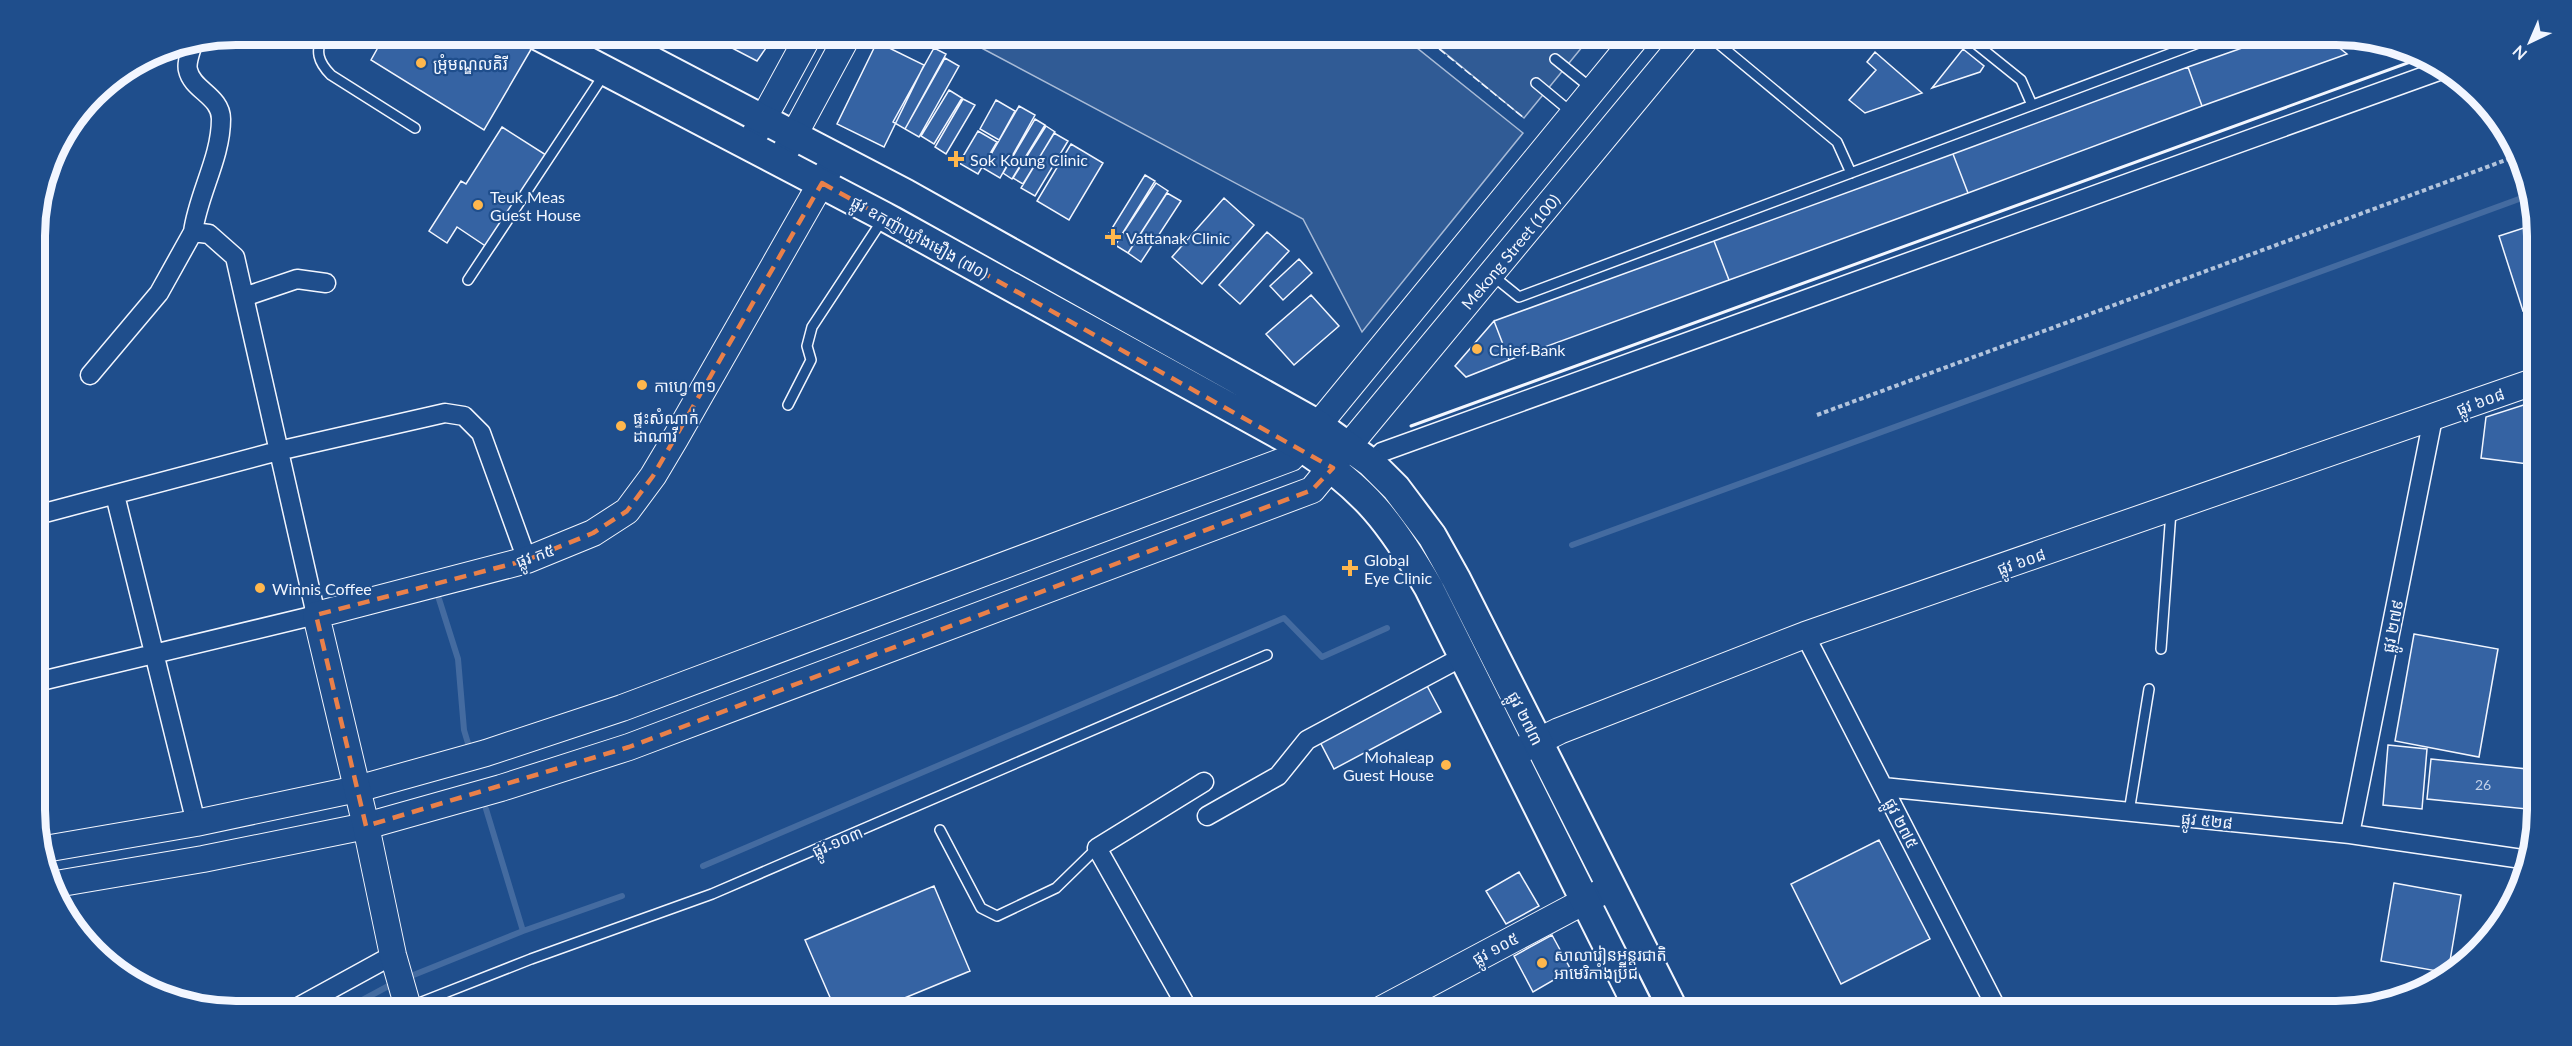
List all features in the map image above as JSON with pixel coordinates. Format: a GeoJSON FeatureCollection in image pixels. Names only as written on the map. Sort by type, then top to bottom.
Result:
{"type":"FeatureCollection","features":[{"type":"Feature","properties":{"kind":"main road","name":"ផ្លូវ ឧកញ៉ាឃ្លាំងមឿង (៧០)"},"geometry":{"type":"LineString","coordinates":[[558,45],[885,217],[1300,446],[1351,465]]}},
{"type":"Feature","properties":{"kind":"main road","name":"ផ្លូវ ឧកញ៉ាឃ្លាំងមឿង (៧០)"},"geometry":{"type":"LineString","coordinates":[[623,45],[836,157],[1317,424],[1351,465]]}},
{"type":"Feature","properties":{"kind":"main road","name":"ផ្លូវ ២៧៣"},"geometry":{"type":"LineString","coordinates":[[1351,465],[1429,588],[1635,1001]]}},
{"type":"Feature","properties":{"kind":"main road","name":"ផ្លូវ ២៧៣"},"geometry":{"type":"LineString","coordinates":[[1351,465],[1407,501],[1432,536],[1669,1001]]}},
{"type":"Feature","properties":{"kind":"street"},"geometry":{"type":"LineString","coordinates":[[749,145],[803,45]]}},
{"type":"Feature","properties":{"kind":"street"},"geometry":{"type":"LineString","coordinates":[[780,161],[842,45]]}},
{"type":"Feature","properties":{"kind":"street"},"geometry":{"type":"LineString","coordinates":[[49,848],[196,823],[357,789],[486,753],[622,708],[1291,458],[1629,45]]}},
{"type":"Feature","properties":{"kind":"street","name":"Mekong Street (100)"},"geometry":{"type":"LineString","coordinates":[[60,883],[203,860],[366,826],[501,788],[630,747],[1312,490],[1351,465],[1491,274],[1680,45]]}},
{"type":"Feature","properties":{"kind":"street"},"geometry":{"type":"LineString","coordinates":[[90,375],[159,293],[193,232],[195,216],[218,143],[221,118],[219,107],[192,79],[187,69],[191,51]]}},
{"type":"Feature","properties":{"kind":"street"},"geometry":{"type":"LineString","coordinates":[[1351,465],[2434,72]]}},
{"type":"Feature","properties":{"kind":"street","name":"ផ្លូវ ក៥"},"geometry":{"type":"LineString","coordinates":[[45,680],[316,615],[527,560],[593,532],[627,511],[653,477],[836,157]]}},
{"type":"Feature","properties":{"kind":"street"},"geometry":{"type":"LineString","coordinates":[[193,232],[209,234],[235,257],[402,991],[346,1001]]}},
{"type":"Feature","properties":{"kind":"street"},"geometry":{"type":"LineString","coordinates":[[244,297],[297,279],[326,283]]}},
{"type":"Feature","properties":{"kind":"street","name":"ផ្លូវ ៦០៨"},"geometry":{"type":"LineString","coordinates":[[1511,755],[1559,731],[1805,635],[2527,384]]}},
{"type":"Feature","properties":{"kind":"street"},"geometry":{"type":"LineString","coordinates":[[45,513],[278,451],[445,413],[464,416],[481,433],[527,560]]}},
{"type":"Feature","properties":{"kind":"street","name":"ផ្លូវ ២៧៩"},"geometry":{"type":"LineString","coordinates":[[2350,834],[2433,418]]}},
{"type":"Feature","properties":{"kind":"street"},"geometry":{"type":"LineString","coordinates":[[115,495],[196,823]]}},
{"type":"Feature","properties":{"kind":"street","name":"ផ្លូវ ២៧៥"},"geometry":{"type":"LineString","coordinates":[[1805,635],[1993,1001]]}},
{"type":"Feature","properties":{"kind":"street"},"geometry":{"type":"LineString","coordinates":[[1207,816],[1278,776],[1307,740],[1462,657]]}},
{"type":"Feature","properties":{"kind":"street"},"geometry":{"type":"LineString","coordinates":[[1183,1001],[1097,848],[1204,782]]}},
{"type":"Feature","properties":{"kind":"street","name":"ផ្លូវ ៥២៨"},"geometry":{"type":"LineString","coordinates":[[1883,787],[2350,834],[2520,859]]}},
{"type":"Feature","properties":{"kind":"street","name":"ផ្លូវ ១០៥"},"geometry":{"type":"LineString","coordinates":[[1397,1001],[1611,886]]}},
{"type":"Feature","properties":{"kind":"lane"},"geometry":{"type":"LineString","coordinates":[[318,45],[321,66],[331,75],[415,128]]}},
{"type":"Feature","properties":{"kind":"lane"},"geometry":{"type":"LineString","coordinates":[[1721,45],[1838,142],[1851,173]]}},
{"type":"Feature","properties":{"kind":"lane"},"geometry":{"type":"LineString","coordinates":[[1978,45],[2021,80],[2032,105]]}},
{"type":"Feature","properties":{"kind":"lane"},"geometry":{"type":"LineString","coordinates":[[1491,274],[1519,297],[2193,45]]}},
{"type":"Feature","properties":{"kind":"lane"},"geometry":{"type":"LineString","coordinates":[[1555,59],[1593,89]]}},
{"type":"Feature","properties":{"kind":"lane"},"geometry":{"type":"LineString","coordinates":[[468,280],[606,71]]}},
{"type":"Feature","properties":{"kind":"lane"},"geometry":{"type":"LineString","coordinates":[[1536,83],[1573,114]]}},
{"type":"Feature","properties":{"kind":"lane"},"geometry":{"type":"LineString","coordinates":[[788,405],[811,360],[807,346],[812,327],[885,217]]}},
{"type":"Feature","properties":{"kind":"lane"},"geometry":{"type":"LineString","coordinates":[[2161,649],[2171,509]]}},
{"type":"Feature","properties":{"kind":"lane","name":"ផ្លូវ ១០៣"},"geometry":{"type":"LineString","coordinates":[[402,991],[531,959],[712,894],[1267,655]]}},
{"type":"Feature","properties":{"kind":"lane"},"geometry":{"type":"LineString","coordinates":[[2129,812],[2149,689]]}},
{"type":"Feature","properties":{"kind":"lane"},"geometry":{"type":"LineString","coordinates":[[940,830],[981,908],[997,915],[1056,888],[1097,848]]}},
{"type":"Feature","properties":{"kind":"path"},"geometry":{"type":"LineString","coordinates":[[1817,415],[2510,159]]}},
{"type":"Feature","properties":{"kind":"highlighted area"},"geometry":{"type":"Polygon","coordinates":[[[822,183],[1333,468],[1312,490],[629,747],[366,826],[316,615],[527,560],[593,533],[627,511],[653,476],[822,183]]]}},
{"type":"Feature","properties":{"kind":"shaded area"},"geometry":{"type":"Polygon","coordinates":[[[976,45],[1413,45],[1523,133],[1362,332],[1303,219],[976,45]]]}},
{"type":"Feature","properties":{"kind":"shaded area"},"geometry":{"type":"Polygon","coordinates":[[[1435,45],[1584,45],[1524,118],[1435,45]]]}},
{"type":"Feature","properties":{"kind":"building"},"geometry":{"type":"Polygon","coordinates":[[[379,45],[533,46],[484,130],[371,60],[379,45]]]}},
{"type":"Feature","properties":{"kind":"building"},"geometry":{"type":"Polygon","coordinates":[[[726,45],[768,45],[757,61],[726,45]]]}},
{"type":"Feature","properties":{"kind":"building"},"geometry":{"type":"Polygon","coordinates":[[[876,45],[883,45],[924,65],[884,147],[837,124],[876,45]]]}},
{"type":"Feature","properties":{"kind":"building"},"geometry":{"type":"Polygon","coordinates":[[[2251,45],[2336,45],[2347,54],[2202,106],[2188,67],[2251,45]]]}},
{"type":"Feature","properties":{"kind":"building"},"geometry":{"type":"Polygon","coordinates":[[[934,48],[946,54],[905,129],[893,122],[934,48]]]}},
{"type":"Feature","properties":{"kind":"building"},"geometry":{"type":"Polygon","coordinates":[[[1963,49],[1984,66],[1980,72],[1932,88],[1963,49]]]}},
{"type":"Feature","properties":{"kind":"building"},"geometry":{"type":"Polygon","coordinates":[[[1875,52],[1922,93],[1865,113],[1849,100],[1876,70],[1867,62],[1875,52]]]}},
{"type":"Feature","properties":{"kind":"building"},"geometry":{"type":"Polygon","coordinates":[[[945,58],[959,66],[919,137],[905,129],[945,58]]]}},
{"type":"Feature","properties":{"kind":"building"},"geometry":{"type":"Polygon","coordinates":[[[2188,67],[2202,106],[1968,193],[1953,154],[2188,67]]]}},
{"type":"Feature","properties":{"kind":"building"},"geometry":{"type":"Polygon","coordinates":[[[949,90],[962,98],[934,144],[921,136],[949,90]]]}},
{"type":"Feature","properties":{"kind":"building"},"geometry":{"type":"Polygon","coordinates":[[[963,99],[975,105],[946,154],[935,147],[963,99]]]}},
{"type":"Feature","properties":{"kind":"building"},"geometry":{"type":"Polygon","coordinates":[[[996,100],[1015,111],[999,140],[980,129],[996,100]]]}},
{"type":"Feature","properties":{"kind":"building"},"geometry":{"type":"Polygon","coordinates":[[[1019,106],[1035,115],[1000,178],[983,168],[1019,106]]]}},
{"type":"Feature","properties":{"kind":"building"},"geometry":{"type":"Polygon","coordinates":[[[1035,119],[1045,125],[1012,179],[1003,173],[1035,119]]]}},
{"type":"Feature","properties":{"kind":"building"},"geometry":{"type":"Polygon","coordinates":[[[1046,126],[1055,132],[1023,184],[1013,178],[1046,126]]]}},
{"type":"Feature","properties":{"kind":"building"},"geometry":{"type":"Polygon","coordinates":[[[502,127],[546,155],[487,247],[457,227],[447,243],[429,231],[461,181],[466,184],[502,127]]]}},
{"type":"Feature","properties":{"kind":"building"},"geometry":{"type":"Polygon","coordinates":[[[978,131],[997,142],[978,174],[959,163],[978,131]]]}},
{"type":"Feature","properties":{"kind":"building"},"geometry":{"type":"Polygon","coordinates":[[[1054,133],[1068,141],[1035,196],[1021,188],[1054,133]]]}},
{"type":"Feature","properties":{"kind":"building"},"geometry":{"type":"Polygon","coordinates":[[[1071,144],[1103,163],[1069,220],[1037,201],[1071,144]]]}},
{"type":"Feature","properties":{"kind":"building"},"geometry":{"type":"Polygon","coordinates":[[[1953,154],[1968,193],[1729,280],[1714,241],[1953,154]]]}},
{"type":"Feature","properties":{"kind":"building"},"geometry":{"type":"Polygon","coordinates":[[[1145,175],[1155,181],[1116,244],[1106,238],[1145,175]]]}},
{"type":"Feature","properties":{"kind":"building"},"geometry":{"type":"Polygon","coordinates":[[[1156,183],[1168,191],[1128,253],[1115,245],[1156,183]]]}},
{"type":"Feature","properties":{"kind":"building"},"geometry":{"type":"Polygon","coordinates":[[[1167,193],[1181,201],[1141,262],[1128,253],[1167,193]]]}},
{"type":"Feature","properties":{"kind":"building"},"geometry":{"type":"Polygon","coordinates":[[[1224,198],[1254,225],[1202,284],[1172,257],[1224,198]]]}},
{"type":"Feature","properties":{"kind":"building"},"geometry":{"type":"Polygon","coordinates":[[[2526,227],[2527,310],[2523,311],[2499,236],[2526,227]]]}},
{"type":"Feature","properties":{"kind":"building"},"geometry":{"type":"Polygon","coordinates":[[[1267,232],[1289,251],[1240,304],[1219,285],[1267,232]]]}},
{"type":"Feature","properties":{"kind":"building"},"geometry":{"type":"Polygon","coordinates":[[[1714,241],[1729,280],[1509,360],[1494,321],[1714,241]]]}},
{"type":"Feature","properties":{"kind":"building"},"geometry":{"type":"Polygon","coordinates":[[[1299,259],[1312,273],[1283,300],[1270,286],[1299,259]]]}},
{"type":"Feature","properties":{"kind":"building"},"geometry":{"type":"Polygon","coordinates":[[[1311,295],[1339,326],[1294,365],[1266,334],[1311,295]]]}},
{"type":"Feature","properties":{"kind":"building"},"geometry":{"type":"Polygon","coordinates":[[[1494,321],[1509,360],[1466,377],[1455,366],[1494,321]]]}},
{"type":"Feature","properties":{"kind":"building"},"geometry":{"type":"Polygon","coordinates":[[[2527,404],[2527,464],[2481,458],[2486,417],[2527,404]]]}},
{"type":"Feature","properties":{"kind":"building"},"geometry":{"type":"Polygon","coordinates":[[[2414,634],[2498,649],[2479,757],[2395,741],[2414,634]]]}},
{"type":"Feature","properties":{"kind":"building"},"geometry":{"type":"Polygon","coordinates":[[[1425,682],[1441,712],[1334,769],[1318,738],[1425,682]]]}},
{"type":"Feature","properties":{"kind":"building"},"geometry":{"type":"Polygon","coordinates":[[[2388,745],[2427,749],[2422,809],[2383,805],[2388,745]]]}},
{"type":"Feature","properties":{"kind":"building"},"geometry":{"type":"Polygon","coordinates":[[[2431,759],[2527,769],[2527,809],[2427,799],[2431,759]]]}},
{"type":"Feature","properties":{"kind":"building"},"geometry":{"type":"Polygon","coordinates":[[[1879,840],[1930,939],[1841,984],[1791,884],[1879,840]]]}},
{"type":"Feature","properties":{"kind":"building"},"geometry":{"type":"Polygon","coordinates":[[[1519,872],[1539,906],[1506,924],[1486,891],[1519,872]]]}},
{"type":"Feature","properties":{"kind":"building"},"geometry":{"type":"Polygon","coordinates":[[[2394,883],[2461,895],[2450,962],[2437,971],[2381,961],[2394,883]]]}},
{"type":"Feature","properties":{"kind":"building"},"geometry":{"type":"Polygon","coordinates":[[[934,886],[970,971],[897,1001],[832,1001],[805,940],[934,886]]]}},
{"type":"Feature","properties":{"kind":"building","name":"សាលារៀនអន្តរជាតិ អាមេរិកាំងប្រ៊ីជ"},"geometry":{"type":"Polygon","coordinates":[[[1552,935],[1571,970],[1533,992],[1514,956],[1552,935]]]}},
{"type":"Feature","properties":{"kind":"waterway"},"geometry":{"type":"LineString","coordinates":[[1572,545],[2522,198]]}},
{"type":"Feature","properties":{"kind":"waterway"},"geometry":{"type":"LineString","coordinates":[[439,599],[458,659],[464,730],[470,750]]}},
{"type":"Feature","properties":{"kind":"waterway"},"geometry":{"type":"LineString","coordinates":[[703,866],[1284,618],[1322,657],[1387,628]]}},
{"type":"Feature","properties":{"kind":"waterway"},"geometry":{"type":"LineString","coordinates":[[486,809],[523,931]]}},
{"type":"Feature","properties":{"kind":"waterway"},"geometry":{"type":"LineString","coordinates":[[406,978],[523,931],[622,896]]}},
{"type":"Feature","properties":{"kind":"waterway"},"geometry":{"type":"LineString","coordinates":[[361,1001],[394,983]]}},
{"type":"Feature","properties":{"kind":"fence"},"geometry":{"type":"LineString","coordinates":[[1434,45],[1524,118]]}},
{"type":"Feature","properties":{"kind":"wall"},"geometry":{"type":"LineString","coordinates":[[1411,426],[2412,61]]}},
{"type":"Feature","properties":{"kind":"place","name":"ម្រុំមណ្ឌលគិរី"},"geometry":{"type":"Point","coordinates":[421,63]}},
{"type":"Feature","properties":{"kind":"place","name":"Sok Koung Clinic"},"geometry":{"type":"Point","coordinates":[956,159]}},
{"type":"Feature","properties":{"kind":"place","name":"Teuk Meas Guest House"},"geometry":{"type":"Point","coordinates":[478,205]}},
{"type":"Feature","properties":{"kind":"place","name":"Vattanak Clinic"},"geometry":{"type":"Point","coordinates":[1113,237]}},
{"type":"Feature","properties":{"kind":"place","name":"Chief Bank"},"geometry":{"type":"Point","coordinates":[1477,349]}},
{"type":"Feature","properties":{"kind":"place","name":"កាហ្វេ ៣១"},"geometry":{"type":"Point","coordinates":[642,385]}},
{"type":"Feature","properties":{"kind":"place","name":"ផ្ទះសំណាក់ ដាណាវី"},"geometry":{"type":"Point","coordinates":[621,426]}},
{"type":"Feature","properties":{"kind":"place","name":"Global Eye Clinic"},"geometry":{"type":"Point","coordinates":[1350,568]}},
{"type":"Feature","properties":{"kind":"place","name":"Winnis Coffee"},"geometry":{"type":"Point","coordinates":[260,588]}},
{"type":"Feature","properties":{"kind":"place","name":"Mohaleap Guest House"},"geometry":{"type":"Point","coordinates":[1446,765]}},
{"type":"Feature","properties":{"kind":"place","name":"សាលារៀនអន្តរជាតិ អាមេរិកាំងប្រ៊ីជ"},"geometry":{"type":"Point","coordinates":[1542,963]}}]}
